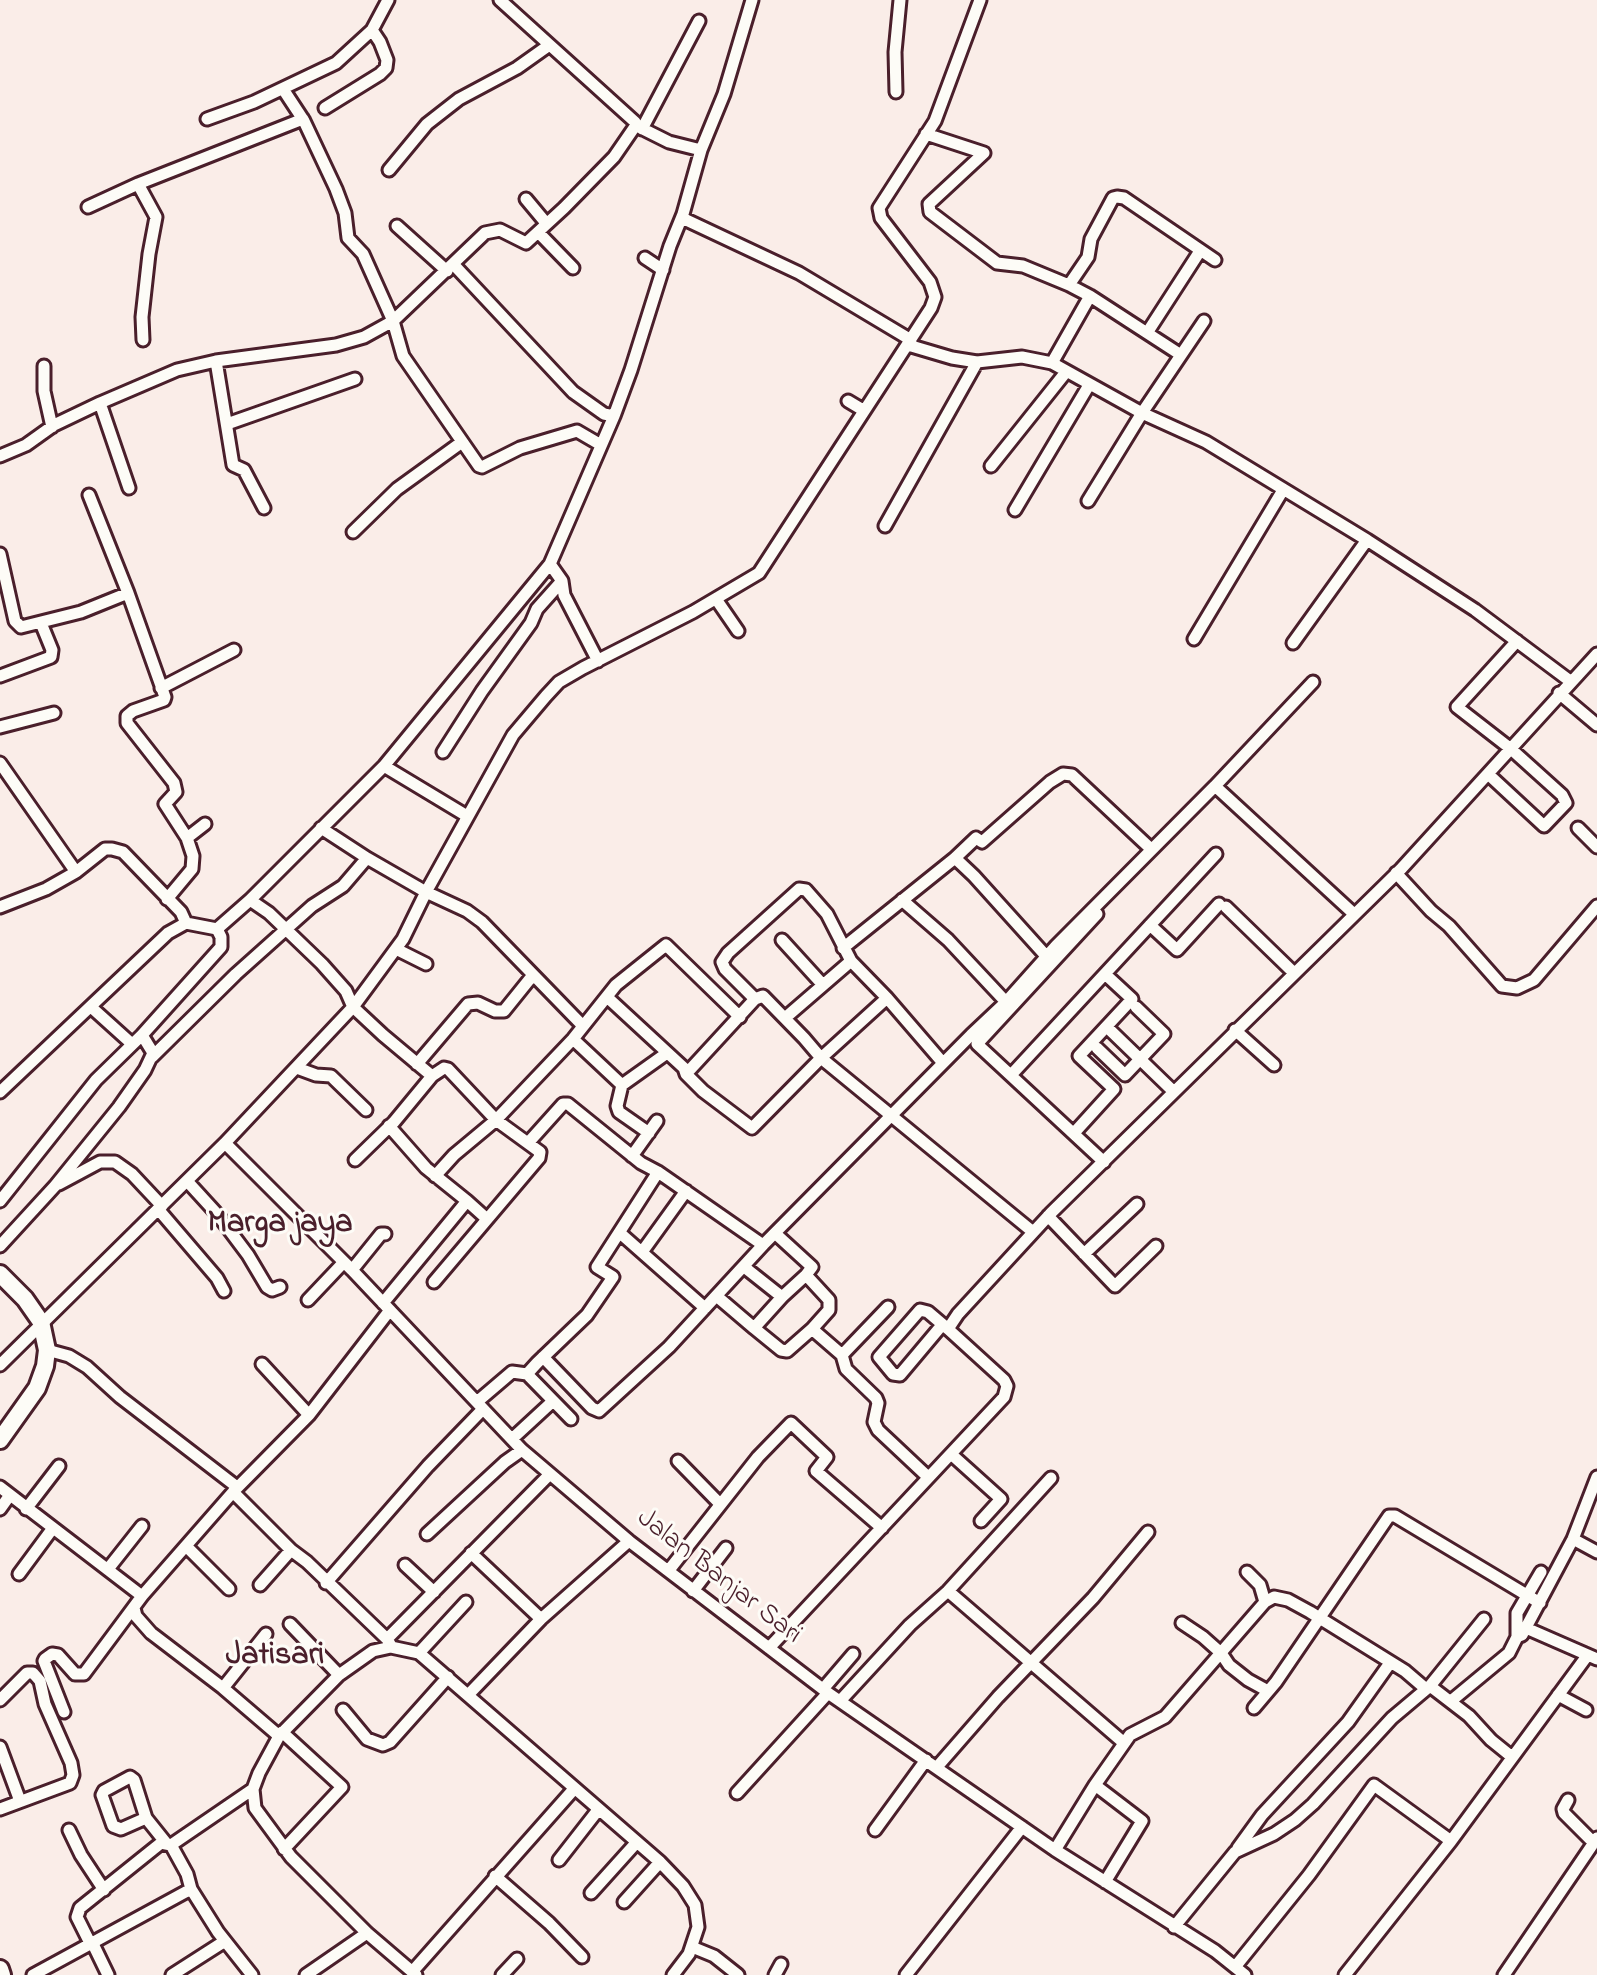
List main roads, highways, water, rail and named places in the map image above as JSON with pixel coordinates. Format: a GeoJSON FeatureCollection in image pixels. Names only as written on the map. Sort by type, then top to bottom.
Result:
{"type":"FeatureCollection","features":[{"type":"Feature","properties":{"kind":"highway"},"geometry":{"type":"LineString","coordinates":[[0,1274],[25,1299],[41,1322],[47,1350],[37,1388],[0,1440]]}},
{"type":"Feature","properties":{"kind":"highway"},"geometry":{"type":"LineString","coordinates":[[0,1969],[2,1975]]}},
{"type":"Feature","properties":{"kind":"district","name":"Marga jaya"},"geometry":{"type":"Point","coordinates":[280,1226]}},
{"type":"Feature","properties":{"kind":"district","name":"Jatisari"},"geometry":{"type":"Point","coordinates":[275,1658]}}]}
